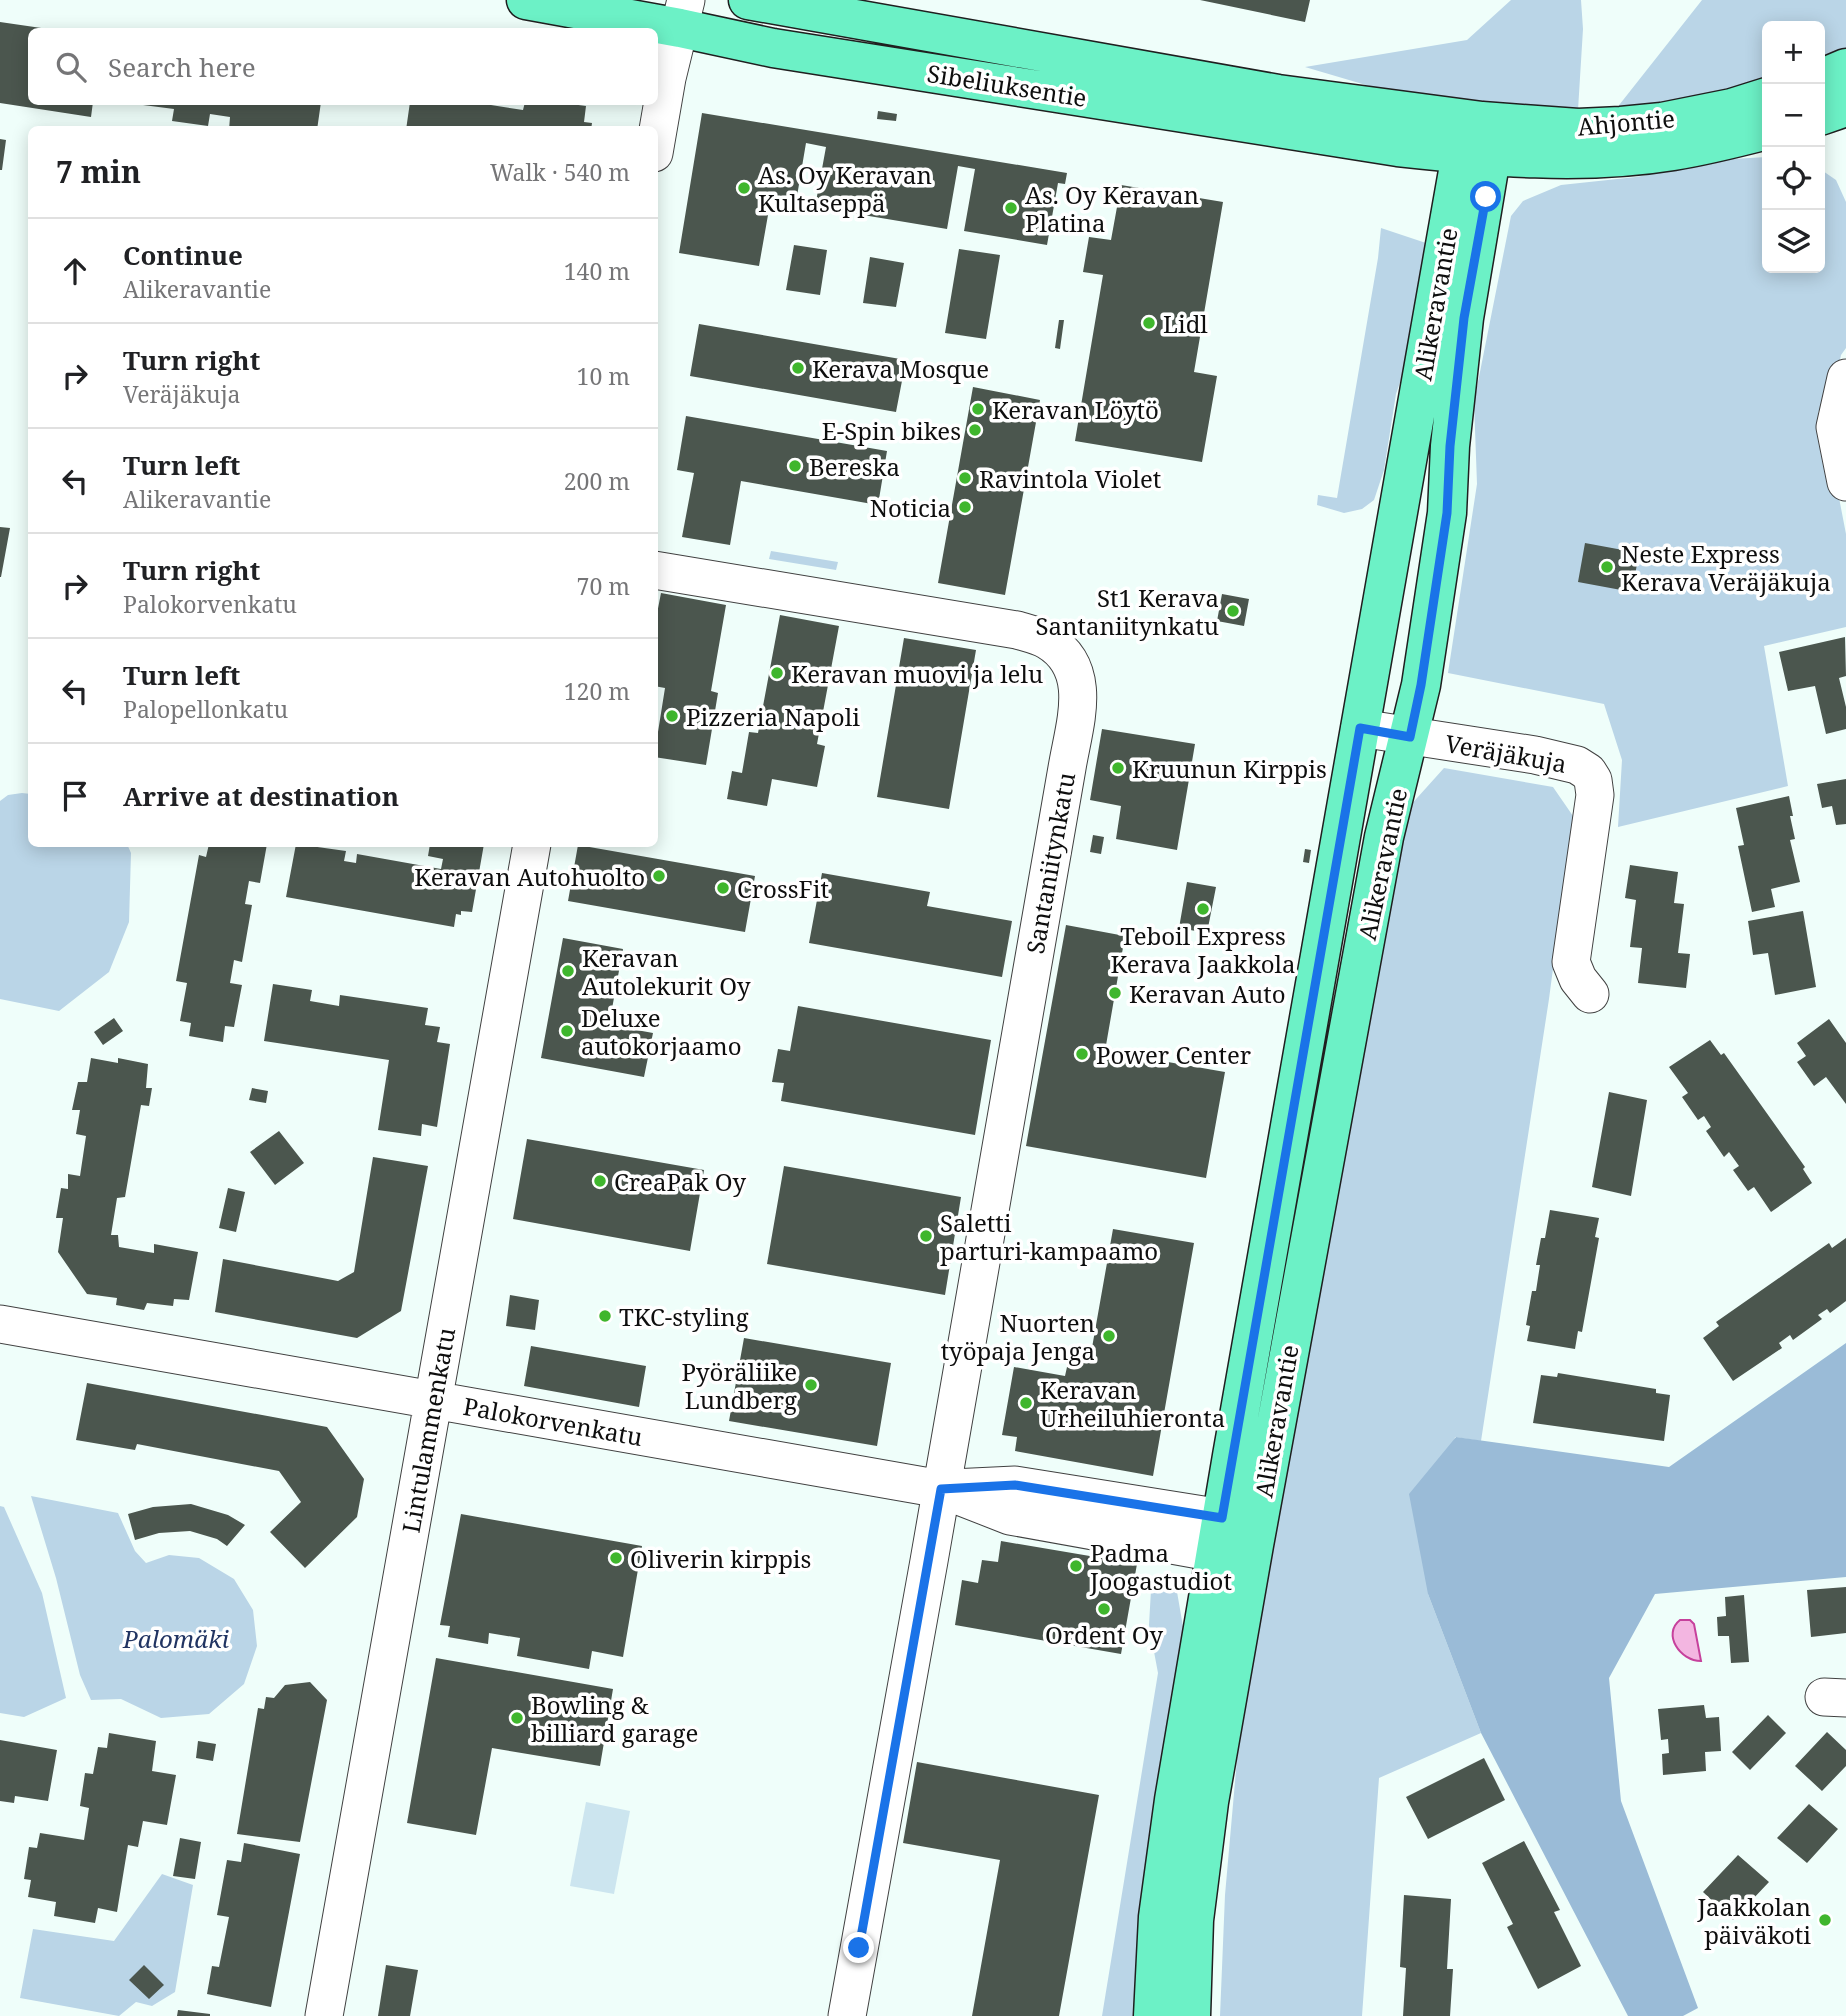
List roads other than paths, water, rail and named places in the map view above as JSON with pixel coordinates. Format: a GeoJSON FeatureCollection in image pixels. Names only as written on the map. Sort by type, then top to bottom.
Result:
{"type":"FeatureCollection","features":[{"type":"Feature","properties":{"kind":"main road","name":"Sibeliuksentie"},"geometry":{"type":"LineString","coordinates":[[526,0],[683,14],[772,48],[1398,147],[1478,144]]}},
{"type":"Feature","properties":{"kind":"main road","name":"Sibeliuksentie"},"geometry":{"type":"LineString","coordinates":[[748,0],[1278,94],[1478,144]]}},
{"type":"Feature","properties":{"kind":"main road","name":"Ahjontie"},"geometry":{"type":"LineString","coordinates":[[1621,142],[1662,122],[1732,108],[1762,99]]}},
{"type":"Feature","properties":{"kind":"main road","name":"Ahjontie"},"geometry":{"type":"LineString","coordinates":[[1478,144],[1621,142],[1672,152],[1762,131]]}},
{"type":"Feature","properties":{"kind":"main road","name":"Alikeravantie"},"geometry":{"type":"LineString","coordinates":[[1153,2016],[1158,1917],[1174,1800],[1219,1535],[1360,728],[1459,257],[1478,144]]}},
{"type":"Feature","properties":{"kind":"main road","name":"Alikeravantie"},"geometry":{"type":"LineString","coordinates":[[1191,2016],[1194,1920],[1209,1802],[1384,837],[1421,685],[1447,513],[1464,318],[1459,257]]}},
{"type":"Feature","properties":{"kind":"street"},"geometry":{"type":"LineString","coordinates":[[658,130],[667,78],[683,14]]}},
{"type":"Feature","properties":{"kind":"street"},"geometry":{"type":"LineString","coordinates":[[1846,378],[1835,427],[1846,482]]}},
{"type":"Feature","properties":{"kind":"street","name":"Santaniitynkatu"},"geometry":{"type":"LineString","coordinates":[[658,571],[1017,630],[1048,641],[1068,658],[1078,679],[1079,699],[846,2016]]}},
{"type":"Feature","properties":{"kind":"street","name":"Veräjäkuja"},"geometry":{"type":"LineString","coordinates":[[1360,728],[1535,755],[1577,765],[1588,772],[1593,780],[1595,795],[1571,962],[1578,979],[1590,994]]}},
{"type":"Feature","properties":{"kind":"street","name":"Lintulammenkatu"},"geometry":{"type":"LineString","coordinates":[[324,2016],[531,847]]}},
{"type":"Feature","properties":{"kind":"street","name":"Palokorvenkatu"},"geometry":{"type":"LineString","coordinates":[[0,1324],[941,1489],[1015,1485],[1219,1535]]}},
{"type":"Feature","properties":{"kind":"street"},"geometry":{"type":"LineString","coordinates":[[1219,1535],[1254,1545]]}},
{"type":"Feature","properties":{"kind":"place","name":"As. Oy Keravan Kultaseppä"},"geometry":{"type":"Point","coordinates":[744,188]}},
{"type":"Feature","properties":{"kind":"place","name":"As. Oy Keravan Platina"},"geometry":{"type":"Point","coordinates":[1011,208]}},
{"type":"Feature","properties":{"kind":"place","name":"Lidl"},"geometry":{"type":"Point","coordinates":[1149,323]}},
{"type":"Feature","properties":{"kind":"place","name":"Kerava Mosque"},"geometry":{"type":"Point","coordinates":[798,368]}},
{"type":"Feature","properties":{"kind":"place","name":"Keravan Löytö"},"geometry":{"type":"Point","coordinates":[978,409]}},
{"type":"Feature","properties":{"kind":"place","name":"E-Spin bikes"},"geometry":{"type":"Point","coordinates":[975,430]}},
{"type":"Feature","properties":{"kind":"place","name":"Bereska"},"geometry":{"type":"Point","coordinates":[795,466]}},
{"type":"Feature","properties":{"kind":"place","name":"Ravintola Violet"},"geometry":{"type":"Point","coordinates":[965,478]}},
{"type":"Feature","properties":{"kind":"place","name":"Noticia"},"geometry":{"type":"Point","coordinates":[965,507]}},
{"type":"Feature","properties":{"kind":"place","name":"Neste Express Kerava Veräjäkuja"},"geometry":{"type":"Point","coordinates":[1607,567]}},
{"type":"Feature","properties":{"kind":"place","name":"St1 Kerava Santaniitynkatu"},"geometry":{"type":"Point","coordinates":[1233,611]}},
{"type":"Feature","properties":{"kind":"place","name":"Keravan muovi ja lelu"},"geometry":{"type":"Point","coordinates":[777,673]}},
{"type":"Feature","properties":{"kind":"place","name":"Pizzeria Napoli"},"geometry":{"type":"Point","coordinates":[672,716]}},
{"type":"Feature","properties":{"kind":"place","name":"Kruunun Kirppis"},"geometry":{"type":"Point","coordinates":[1118,768]}},
{"type":"Feature","properties":{"kind":"place","name":"Keravan Autohuolto"},"geometry":{"type":"Point","coordinates":[659,876]}},
{"type":"Feature","properties":{"kind":"place","name":"CrossFit"},"geometry":{"type":"Point","coordinates":[723,888]}},
{"type":"Feature","properties":{"kind":"place","name":"Teboil Express Kerava Jaakkola"},"geometry":{"type":"Point","coordinates":[1203,909]}},
{"type":"Feature","properties":{"kind":"place","name":"Keravan Autolekurit Oy"},"geometry":{"type":"Point","coordinates":[568,971]}},
{"type":"Feature","properties":{"kind":"place","name":"Keravan Auto"},"geometry":{"type":"Point","coordinates":[1115,993]}},
{"type":"Feature","properties":{"kind":"place","name":"Deluxe autokorjaamo"},"geometry":{"type":"Point","coordinates":[567,1031]}},
{"type":"Feature","properties":{"kind":"place","name":"Power Center"},"geometry":{"type":"Point","coordinates":[1082,1054]}},
{"type":"Feature","properties":{"kind":"place","name":"CreaPak Oy"},"geometry":{"type":"Point","coordinates":[600,1181]}},
{"type":"Feature","properties":{"kind":"place","name":"Saletti parturi-kampaamo"},"geometry":{"type":"Point","coordinates":[926,1236]}},
{"type":"Feature","properties":{"kind":"place","name":"TKC-styling"},"geometry":{"type":"Point","coordinates":[605,1316]}},
{"type":"Feature","properties":{"kind":"place","name":"Nuorten työpaja Jenga"},"geometry":{"type":"Point","coordinates":[1109,1336]}},
{"type":"Feature","properties":{"kind":"place","name":"Pyöräliike Lundberg"},"geometry":{"type":"Point","coordinates":[811,1385]}},
{"type":"Feature","properties":{"kind":"place","name":"Keravan Urheiluhieronta"},"geometry":{"type":"Point","coordinates":[1026,1403]}},
{"type":"Feature","properties":{"kind":"place","name":"Oliverin kirppis"},"geometry":{"type":"Point","coordinates":[616,1558]}},
{"type":"Feature","properties":{"kind":"place","name":"Padma Joogastudiot"},"geometry":{"type":"Point","coordinates":[1076,1566]}},
{"type":"Feature","properties":{"kind":"place","name":"Ordent Oy"},"geometry":{"type":"Point","coordinates":[1104,1609]}},
{"type":"Feature","properties":{"kind":"place","name":"Bowling & billiard garage"},"geometry":{"type":"Point","coordinates":[517,1718]}},
{"type":"Feature","properties":{"kind":"place","name":"Jaakkolan päiväkoti"},"geometry":{"type":"Point","coordinates":[1825,1920]}},
{"type":"Feature","properties":{"kind":"park label","name":"Palomäki"},"geometry":{"type":"Point","coordinates":[176,1638]}}]}
